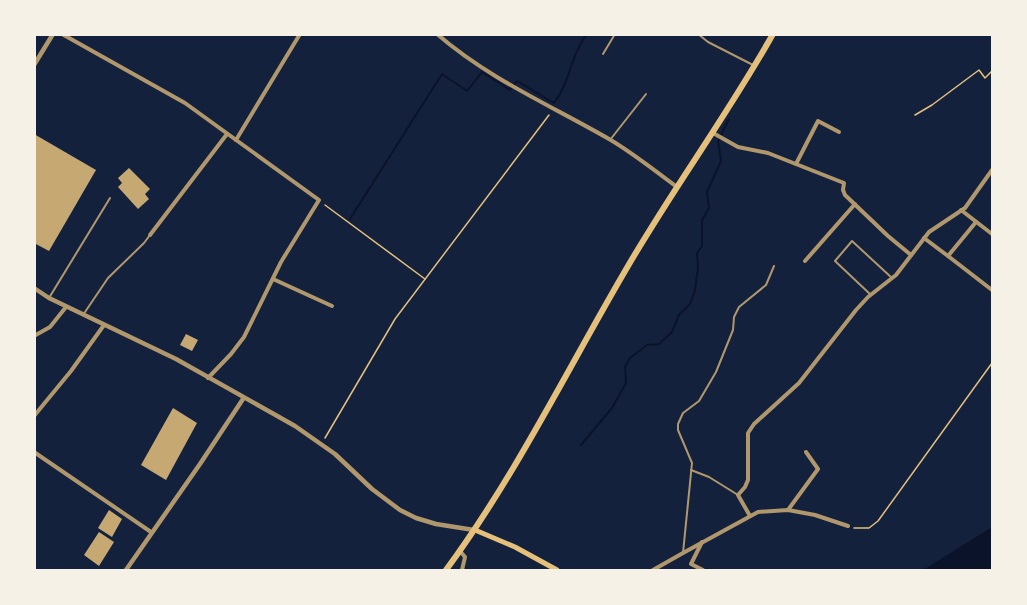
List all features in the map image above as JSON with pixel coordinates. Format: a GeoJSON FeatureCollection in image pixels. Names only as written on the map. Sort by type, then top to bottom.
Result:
{"type":"FeatureCollection","features":[{"type":"Feature","properties":{"kind":"highway"},"geometry":{"type":"LineString","coordinates":[[446,570],[476,530],[516,465],[634,255],[755,66],[773,34]]}},
{"type":"Feature","properties":{"kind":"main road"},"geometry":{"type":"LineString","coordinates":[[476,530],[515,547],[557,570]]}},
{"type":"Feature","properties":{"kind":"street"},"geometry":{"type":"LineString","coordinates":[[34,65],[52,34]]}},
{"type":"Feature","properties":{"kind":"street"},"geometry":{"type":"LineString","coordinates":[[62,34],[172,94],[319,200],[281,262],[244,337],[208,378]]}},
{"type":"Feature","properties":{"kind":"street"},"geometry":{"type":"LineString","coordinates":[[236,140],[300,34]]}},
{"type":"Feature","properties":{"kind":"street"},"geometry":{"type":"LineString","coordinates":[[437,34],[453,48],[510,86],[610,140],[676,187]]}},
{"type":"Feature","properties":{"kind":"street"},"geometry":{"type":"LineString","coordinates":[[796,164],[818,121],[839,132]]}},
{"type":"Feature","properties":{"kind":"street"},"geometry":{"type":"LineString","coordinates":[[712,132],[738,147],[768,153],[844,183],[845,195],[911,255]]}},
{"type":"Feature","properties":{"kind":"street"},"geometry":{"type":"LineString","coordinates":[[150,235],[227,134]]}},
{"type":"Feature","properties":{"kind":"street"},"geometry":{"type":"LineString","coordinates":[[750,516],[738,495],[746,487],[748,480],[748,433],[754,424],[799,383],[856,310],[871,294],[892,279],[929,232],[961,210],[993,170]]}},
{"type":"Feature","properties":{"kind":"street"},"geometry":{"type":"LineString","coordinates":[[805,261],[855,204]]}},
{"type":"Feature","properties":{"kind":"street"},"geometry":{"type":"LineString","coordinates":[[961,210],[993,234]]}},
{"type":"Feature","properties":{"kind":"street"},"geometry":{"type":"LineString","coordinates":[[948,256],[976,222]]}},
{"type":"Feature","properties":{"kind":"street"},"geometry":{"type":"LineString","coordinates":[[924,238],[993,290]]}},
{"type":"Feature","properties":{"kind":"street"},"geometry":{"type":"LineString","coordinates":[[273,279],[332,306]]}},
{"type":"Feature","properties":{"kind":"street"},"geometry":{"type":"LineString","coordinates":[[34,288],[66,307],[176,359],[243,399],[295,426],[321,444],[378,494],[400,510],[436,524],[476,530]]}},
{"type":"Feature","properties":{"kind":"street"},"geometry":{"type":"LineString","coordinates":[[34,336],[50,327],[66,307]]}},
{"type":"Feature","properties":{"kind":"street"},"geometry":{"type":"LineString","coordinates":[[34,416],[71,371],[104,325]]}},
{"type":"Feature","properties":{"kind":"street"},"geometry":{"type":"LineString","coordinates":[[126,570],[243,399]]}},
{"type":"Feature","properties":{"kind":"street"},"geometry":{"type":"LineString","coordinates":[[34,452],[151,532]]}},
{"type":"Feature","properties":{"kind":"street"},"geometry":{"type":"LineString","coordinates":[[788,510],[819,469],[806,452]]}},
{"type":"Feature","properties":{"kind":"street"},"geometry":{"type":"LineString","coordinates":[[653,570],[758,512],[788,510],[815,515],[848,526]]}},
{"type":"Feature","properties":{"kind":"street"},"geometry":{"type":"LineString","coordinates":[[702,542],[691,564],[703,570]]}},
{"type":"Feature","properties":{"kind":"street"},"geometry":{"type":"LineString","coordinates":[[460,551],[465,558],[462,570]]}},
{"type":"Feature","properties":{"kind":"lane"},"geometry":{"type":"LineString","coordinates":[[603,54],[615,34]]}},
{"type":"Feature","properties":{"kind":"lane"},"geometry":{"type":"LineString","coordinates":[[698,34],[708,42],[755,66]]}},
{"type":"Feature","properties":{"kind":"lane"},"geometry":{"type":"LineString","coordinates":[[610,140],[646,94]]}},
{"type":"Feature","properties":{"kind":"lane"},"geometry":{"type":"LineString","coordinates":[[49,298],[110,198]]}},
{"type":"Feature","properties":{"kind":"lane"},"geometry":{"type":"LineString","coordinates":[[83,315],[108,278],[150,235]]}},
{"type":"Feature","properties":{"kind":"lane"},"geometry":{"type":"LineString","coordinates":[[871,294],[835,261],[852,241],[892,279]]}},
{"type":"Feature","properties":{"kind":"lane"},"geometry":{"type":"LineString","coordinates":[[682,553],[692,463],[678,430],[678,424],[683,413],[699,401],[716,372],[733,330],[734,317],[739,307],[766,285],[774,266]]}},
{"type":"Feature","properties":{"kind":"lane"},"geometry":{"type":"LineString","coordinates":[[692,470],[709,477],[738,495]]}},
{"type":"Feature","properties":{"kind":"path"},"geometry":{"type":"LineString","coordinates":[[915,115],[979,70],[985,78],[993,71]]}},
{"type":"Feature","properties":{"kind":"path"},"geometry":{"type":"LineString","coordinates":[[321,444],[396,319],[553,109]]}},
{"type":"Feature","properties":{"kind":"path"},"geometry":{"type":"LineString","coordinates":[[319,200],[425,279]]}},
{"type":"Feature","properties":{"kind":"path"},"geometry":{"type":"LineString","coordinates":[[848,526],[869,528],[878,521],[993,363]]}},
{"type":"Feature","properties":{"kind":"water"},"geometry":{"type":"Polygon","coordinates":[[[992,527],[992,570],[923,570],[992,527]]]}},
{"type":"Feature","properties":{"kind":"building"},"geometry":{"type":"Polygon","coordinates":[[[34,134],[96,170],[49,251],[34,243],[34,134]]]}},
{"type":"Feature","properties":{"kind":"building"},"geometry":{"type":"Polygon","coordinates":[[[129,168],[150,189],[145,194],[149,199],[138,209],[118,187],[122,183],[118,178],[129,168]]]}},
{"type":"Feature","properties":{"kind":"building"},"geometry":{"type":"Polygon","coordinates":[[[186,334],[198,340],[192,351],[180,345],[186,334]]]}},
{"type":"Feature","properties":{"kind":"building"},"geometry":{"type":"Polygon","coordinates":[[[173,408],[197,423],[166,480],[141,465],[173,408]]]}},
{"type":"Feature","properties":{"kind":"building"},"geometry":{"type":"Polygon","coordinates":[[[109,510],[122,519],[112,537],[98,528],[109,510]]]}},
{"type":"Feature","properties":{"kind":"building"},"geometry":{"type":"Polygon","coordinates":[[[99,532],[114,542],[99,566],[84,555],[99,532]]]}},
{"type":"Feature","properties":{"kind":"waterway"},"geometry":{"type":"LineString","coordinates":[[350,219],[442,74],[467,91],[482,72],[510,90],[517,81],[554,103],[564,87],[577,51],[587,34]]}},
{"type":"Feature","properties":{"kind":"waterway"},"geometry":{"type":"LineString","coordinates":[[581,445],[612,408],[626,383],[625,367],[630,358],[647,345],[659,344],[672,332],[679,315],[690,304],[695,290],[698,268],[697,253],[702,246],[702,220],[709,208],[707,192],[721,161],[718,141],[729,119]]}}]}
